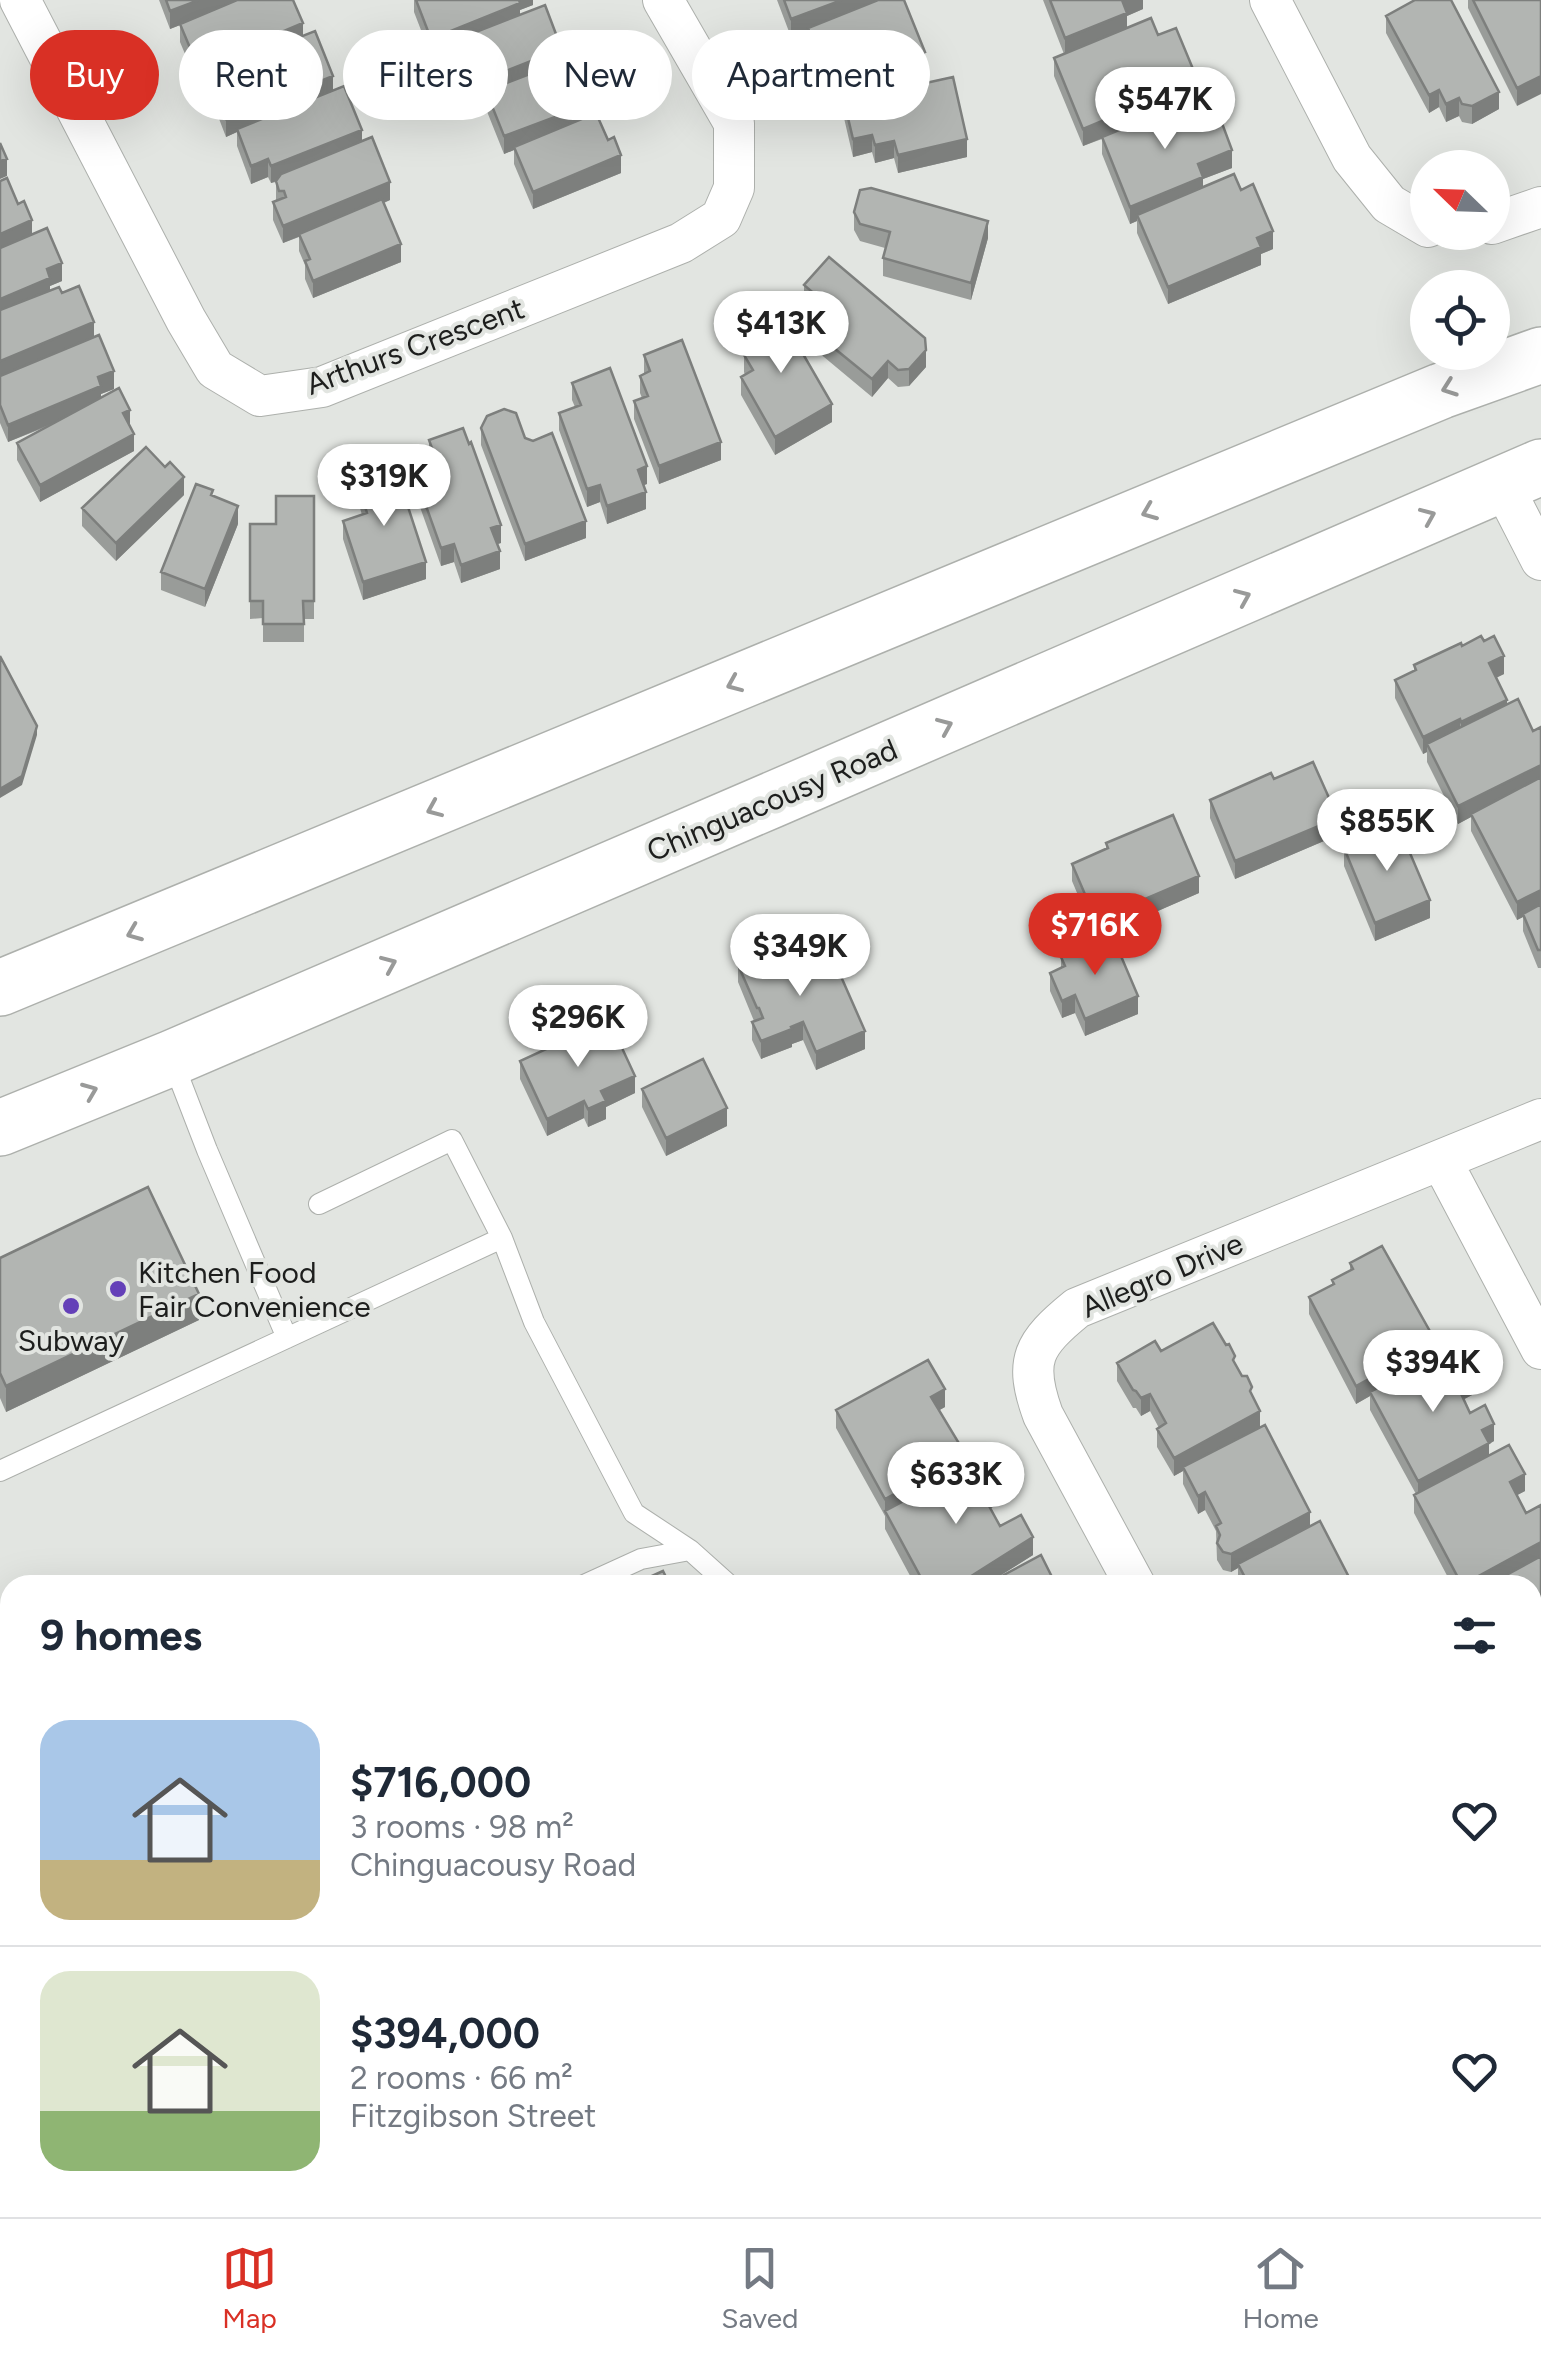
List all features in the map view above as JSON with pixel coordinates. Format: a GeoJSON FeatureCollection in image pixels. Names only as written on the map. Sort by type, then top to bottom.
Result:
{"type":"FeatureCollection","features":[{"type":"Feature","properties":{"kind":"main road"},"geometry":{"type":"LineString","coordinates":[[0,988],[1423,398],[1541,355]]}},
{"type":"Feature","properties":{"kind":"main road","name":"Chinguacousy Road"},"geometry":{"type":"LineString","coordinates":[[0,1128],[172,1058],[1522,475]]}},
{"type":"Feature","properties":{"kind":"street","name":"Arthurs Crescent"},"geometry":{"type":"LineString","coordinates":[[20,0],[215,369],[260,396],[322,387],[681,243],[721,218],[734,188],[734,122],[663,0]]}},
{"type":"Feature","properties":{"kind":"street"},"geometry":{"type":"LineString","coordinates":[[1270,0],[1352,158],[1390,204],[1410,217]]}},
{"type":"Feature","properties":{"kind":"street"},"geometry":{"type":"LineString","coordinates":[[1510,218],[1541,207]]}},
{"type":"Feature","properties":{"kind":"street"},"geometry":{"type":"LineString","coordinates":[[1522,475],[1541,560]]}},
{"type":"Feature","properties":{"kind":"street","name":"Allegro Drive"},"geometry":{"type":"LineString","coordinates":[[1130,1575],[1043,1415],[1032,1386],[1034,1358],[1045,1337],[1078,1308],[1541,1119]]}},
{"type":"Feature","properties":{"kind":"street"},"geometry":{"type":"LineString","coordinates":[[1441,1160],[1541,1349]]}},
{"type":"Feature","properties":{"kind":"lane"},"geometry":{"type":"LineString","coordinates":[[172,1058],[287,1338]]}},
{"type":"Feature","properties":{"kind":"lane"},"geometry":{"type":"LineString","coordinates":[[319,1204],[452,1140],[502,1238],[534,1322],[634,1512],[690,1550],[717,1575]]}},
{"type":"Feature","properties":{"kind":"lane"},"geometry":{"type":"LineString","coordinates":[[0,1470],[502,1238]]}},
{"type":"Feature","properties":{"kind":"lane"},"geometry":{"type":"LineString","coordinates":[[606,1575],[641,1559],[690,1550]]}},
{"type":"Feature","properties":{"kind":"building"},"geometry":{"type":"Polygon","coordinates":[[[166,0],[199,0],[170,11],[166,0]]]}},
{"type":"Feature","properties":{"kind":"building"},"geometry":{"type":"Polygon","coordinates":[[[237,0],[293,0],[303,23],[286,30],[183,30],[180,24],[237,0]]]}},
{"type":"Feature","properties":{"kind":"building"},"geometry":{"type":"Polygon","coordinates":[[[416,0],[520,3],[453,30],[428,30],[416,0]]]}},
{"type":"Feature","properties":{"kind":"building"},"geometry":{"type":"Polygon","coordinates":[[[784,0],[842,0],[791,19],[784,0]]]}},
{"type":"Feature","properties":{"kind":"building"},"geometry":{"type":"Polygon","coordinates":[[[878,0],[904,0],[916,30],[809,30],[878,0]]]}},
{"type":"Feature","properties":{"kind":"building"},"geometry":{"type":"Polygon","coordinates":[[[1050,0],[1122,0],[1127,13],[1065,38],[1050,0]]]}},
{"type":"Feature","properties":{"kind":"building"},"geometry":{"type":"Polygon","coordinates":[[[1415,0],[1451,0],[1499,92],[1472,106],[1462,104],[1459,98],[1446,104],[1439,90],[1429,95],[1386,16],[1415,0]]]}},
{"type":"Feature","properties":{"kind":"building"},"geometry":{"type":"Polygon","coordinates":[[[1473,0],[1541,0],[1541,76],[1517,88],[1473,0]]]}},
{"type":"Feature","properties":{"kind":"building"},"geometry":{"type":"Polygon","coordinates":[[[545,5],[554,30],[528,30],[528,62],[508,70],[508,30],[481,30],[545,5]]]}},
{"type":"Feature","properties":{"kind":"building"},"geometry":{"type":"Polygon","coordinates":[[[1151,18],[1158,35],[1176,28],[1193,69],[1174,76],[1179,89],[1083,129],[1054,58],[1151,18]]]}},
{"type":"Feature","properties":{"kind":"building"},"geometry":{"type":"Polygon","coordinates":[[[323,51],[333,76],[323,80],[323,51]]]}},
{"type":"Feature","properties":{"kind":"building"},"geometry":{"type":"Polygon","coordinates":[[[528,75],[528,120],[547,120],[504,136],[498,120],[508,120],[508,82],[528,75]]]}},
{"type":"Feature","properties":{"kind":"building"},"geometry":{"type":"Polygon","coordinates":[[[953,77],[967,139],[898,155],[894,141],[875,145],[872,135],[853,139],[848,120],[930,120],[930,82],[953,77]]]}},
{"type":"Feature","properties":{"kind":"building"},"geometry":{"type":"Polygon","coordinates":[[[343,86],[343,120],[358,120],[362,130],[271,166],[268,159],[251,166],[237,129],[259,120],[323,120],[323,94],[343,86]]]}},
{"type":"Feature","properties":{"kind":"building"},"geometry":{"type":"Polygon","coordinates":[[[1175,107],[1180,120],[1216,107],[1232,150],[1198,164],[1203,177],[1130,207],[1102,137],[1175,107]]]}},
{"type":"Feature","properties":{"kind":"building"},"geometry":{"type":"Polygon","coordinates":[[[579,120],[599,120],[608,140],[614,137],[621,155],[533,192],[514,147],[579,120]]]}},
{"type":"Feature","properties":{"kind":"building"},"geometry":{"type":"Polygon","coordinates":[[[372,137],[390,182],[283,226],[273,202],[286,197],[276,181],[281,174],[372,137]]]}},
{"type":"Feature","properties":{"kind":"building"},"geometry":{"type":"Polygon","coordinates":[[[0,143],[7,159],[0,161],[0,143]]]}},
{"type":"Feature","properties":{"kind":"building"},"geometry":{"type":"Polygon","coordinates":[[[1234,174],[1241,190],[1253,184],[1273,231],[1257,238],[1261,247],[1168,287],[1137,215],[1234,174]]]}},
{"type":"Feature","properties":{"kind":"building"},"geometry":{"type":"Polygon","coordinates":[[[7,178],[18,204],[24,201],[32,220],[0,234],[0,181],[7,178]]]}},
{"type":"Feature","properties":{"kind":"building"},"geometry":{"type":"Polygon","coordinates":[[[871,188],[988,221],[971,283],[883,258],[890,232],[860,224],[854,212],[860,190],[871,188]]]}},
{"type":"Feature","properties":{"kind":"building"},"geometry":{"type":"Polygon","coordinates":[[[382,199],[401,244],[313,281],[305,261],[310,259],[299,234],[382,199]]]}},
{"type":"Feature","properties":{"kind":"building"},"geometry":{"type":"Polygon","coordinates":[[[47,228],[62,263],[47,269],[50,278],[0,299],[0,248],[47,228]]]}},
{"type":"Feature","properties":{"kind":"building"},"geometry":{"type":"Polygon","coordinates":[[[829,257],[925,338],[926,350],[909,369],[898,370],[888,361],[872,379],[818,335],[826,326],[812,315],[824,302],[804,285],[829,257]]]}},
{"type":"Feature","properties":{"kind":"building"},"geometry":{"type":"Polygon","coordinates":[[[79,286],[94,322],[0,361],[0,310],[59,287],[62,293],[79,286]]]}},
{"type":"Feature","properties":{"kind":"building"},"geometry":{"type":"Polygon","coordinates":[[[777,309],[832,404],[775,437],[741,377],[753,370],[744,355],[753,349],[743,330],[777,309]]]}},
{"type":"Feature","properties":{"kind":"building"},"geometry":{"type":"Polygon","coordinates":[[[99,335],[114,371],[98,377],[101,386],[8,425],[0,405],[0,376],[99,335]]]}},
{"type":"Feature","properties":{"kind":"building"},"geometry":{"type":"Polygon","coordinates":[[[682,340],[721,442],[659,466],[634,401],[648,396],[640,376],[650,371],[644,355],[682,340]]]}},
{"type":"Feature","properties":{"kind":"building"},"geometry":{"type":"Polygon","coordinates":[[[610,368],[647,466],[638,470],[646,492],[607,506],[600,485],[587,489],[559,413],[581,405],[572,383],[610,368]]]}},
{"type":"Feature","properties":{"kind":"building"},"geometry":{"type":"Polygon","coordinates":[[[119,388],[130,410],[123,413],[134,434],[40,485],[17,443],[119,388]]]}},
{"type":"Feature","properties":{"kind":"building"},"geometry":{"type":"Polygon","coordinates":[[[504,409],[516,413],[525,438],[533,441],[552,433],[586,521],[525,544],[481,428],[487,416],[504,409]]]}},
{"type":"Feature","properties":{"kind":"building"},"geometry":{"type":"Polygon","coordinates":[[[463,428],[501,525],[491,528],[500,551],[461,565],[454,544],[441,548],[415,475],[439,467],[429,440],[463,428]]]}},
{"type":"Feature","properties":{"kind":"building"},"geometry":{"type":"Polygon","coordinates":[[[146,447],[165,467],[170,462],[184,477],[116,543],[82,508],[146,447]]]}},
{"type":"Feature","properties":{"kind":"building"},"geometry":{"type":"Polygon","coordinates":[[[395,467],[426,562],[363,582],[343,521],[367,513],[357,480],[395,467]]]}},
{"type":"Feature","properties":{"kind":"building"},"geometry":{"type":"Polygon","coordinates":[[[196,484],[238,506],[205,589],[161,572],[196,484]]]}},
{"type":"Feature","properties":{"kind":"building"},"geometry":{"type":"Polygon","coordinates":[[[276,496],[314,496],[314,601],[303,601],[304,624],[263,624],[263,601],[250,601],[250,524],[276,524],[276,496]]]}},
{"type":"Feature","properties":{"kind":"building"},"geometry":{"type":"Polygon","coordinates":[[[1481,636],[1484,641],[1494,636],[1504,656],[1489,663],[1507,700],[1423,737],[1395,680],[1416,670],[1414,665],[1481,636]]]}},
{"type":"Feature","properties":{"kind":"building"},"geometry":{"type":"Polygon","coordinates":[[[0,656],[37,726],[22,776],[0,789],[0,656]]]}},
{"type":"Feature","properties":{"kind":"building"},"geometry":{"type":"Polygon","coordinates":[[[1518,699],[1533,731],[1541,727],[1541,765],[1458,806],[1427,744],[1518,699]]]}},
{"type":"Feature","properties":{"kind":"building"},"geometry":{"type":"Polygon","coordinates":[[[1313,762],[1338,818],[1235,861],[1210,800],[1271,773],[1274,779],[1313,762]]]}},
{"type":"Feature","properties":{"kind":"building"},"geometry":{"type":"Polygon","coordinates":[[[1541,777],[1541,890],[1517,902],[1471,814],[1541,777]]]}},
{"type":"Feature","properties":{"kind":"building"},"geometry":{"type":"Polygon","coordinates":[[[1173,815],[1199,876],[1096,920],[1072,864],[1108,848],[1106,843],[1173,815]]]}},
{"type":"Feature","properties":{"kind":"building"},"geometry":{"type":"Polygon","coordinates":[[[1398,825],[1430,900],[1375,923],[1344,848],[1398,825]]]}},
{"type":"Feature","properties":{"kind":"building"},"geometry":{"type":"Polygon","coordinates":[[[1541,904],[1541,950],[1538,950],[1523,914],[1541,904]]]}},
{"type":"Feature","properties":{"kind":"building"},"geometry":{"type":"Polygon","coordinates":[[[1112,935],[1138,996],[1085,1019],[1075,995],[1062,1001],[1050,973],[1065,966],[1061,957],[1112,935]]]}},
{"type":"Feature","properties":{"kind":"building"},"geometry":{"type":"Polygon","coordinates":[[[789,948],[795,964],[819,954],[829,977],[839,972],[865,1031],[816,1052],[803,1022],[761,1041],[752,1022],[763,1018],[738,965],[775,949],[777,953],[789,948]]]}},
{"type":"Feature","properties":{"kind":"building"},"geometry":{"type":"Polygon","coordinates":[[[609,1020],[635,1076],[601,1091],[606,1101],[588,1109],[584,1101],[547,1119],[520,1061],[609,1020]]]}},
{"type":"Feature","properties":{"kind":"building"},"geometry":{"type":"Polygon","coordinates":[[[703,1059],[727,1108],[666,1138],[642,1089],[703,1059]]]}},
{"type":"Feature","properties":{"kind":"building"},"geometry":{"type":"Polygon","coordinates":[[[148,1187],[199,1294],[6,1386],[0,1373],[0,1258],[148,1187]]]}},
{"type":"Feature","properties":{"kind":"building"},"geometry":{"type":"Polygon","coordinates":[[[1382,1246],[1436,1342],[1356,1386],[1309,1297],[1353,1269],[1350,1263],[1382,1246]]]}},
{"type":"Feature","properties":{"kind":"building"},"geometry":{"type":"Polygon","coordinates":[[[1213,1323],[1229,1344],[1242,1376],[1247,1376],[1260,1411],[1174,1458],[1157,1429],[1166,1423],[1150,1394],[1141,1398],[1117,1363],[1155,1341],[1161,1351],[1213,1323]]]}},
{"type":"Feature","properties":{"kind":"building"},"geometry":{"type":"Polygon","coordinates":[[[1454,1349],[1472,1377],[1457,1385],[1470,1413],[1485,1405],[1494,1424],[1482,1430],[1489,1443],[1418,1481],[1370,1392],[1454,1349]]]}},
{"type":"Feature","properties":{"kind":"building"},"geometry":{"type":"Polygon","coordinates":[[[928,1360],[945,1389],[931,1397],[966,1455],[885,1499],[836,1410],[928,1360]]]}},
{"type":"Feature","properties":{"kind":"building"},"geometry":{"type":"Polygon","coordinates":[[[1265,1425],[1310,1512],[1231,1554],[1223,1552],[1217,1543],[1220,1535],[1216,1526],[1221,1523],[1205,1492],[1198,1496],[1183,1467],[1265,1425]]]}},
{"type":"Feature","properties":{"kind":"building"},"geometry":{"type":"Polygon","coordinates":[[[1509,1445],[1525,1474],[1510,1482],[1526,1513],[1541,1505],[1541,1542],[1480,1575],[1457,1575],[1414,1495],[1509,1445]]]}},
{"type":"Feature","properties":{"kind":"building"},"geometry":{"type":"Polygon","coordinates":[[[985,1458],[1001,1485],[983,1495],[1000,1526],[1021,1515],[1033,1537],[973,1575],[920,1575],[885,1511],[985,1458]]]}},
{"type":"Feature","properties":{"kind":"building"},"geometry":{"type":"Polygon","coordinates":[[[1320,1521],[1348,1575],[1244,1575],[1238,1564],[1320,1521]]]}},
{"type":"Feature","properties":{"kind":"building"},"geometry":{"type":"Polygon","coordinates":[[[1041,1555],[1051,1575],[1004,1575],[1041,1555]]]}},
{"type":"Feature","properties":{"kind":"building"},"geometry":{"type":"Polygon","coordinates":[[[1541,1556],[1541,1575],[1506,1575],[1541,1556]]]}},
{"type":"Feature","properties":{"kind":"place","name":"Kitchen Food Fair Convenience"},"geometry":{"type":"Point","coordinates":[118,1289]}},
{"type":"Feature","properties":{"kind":"place","name":"Subway"},"geometry":{"type":"Point","coordinates":[71,1306]}}]}
